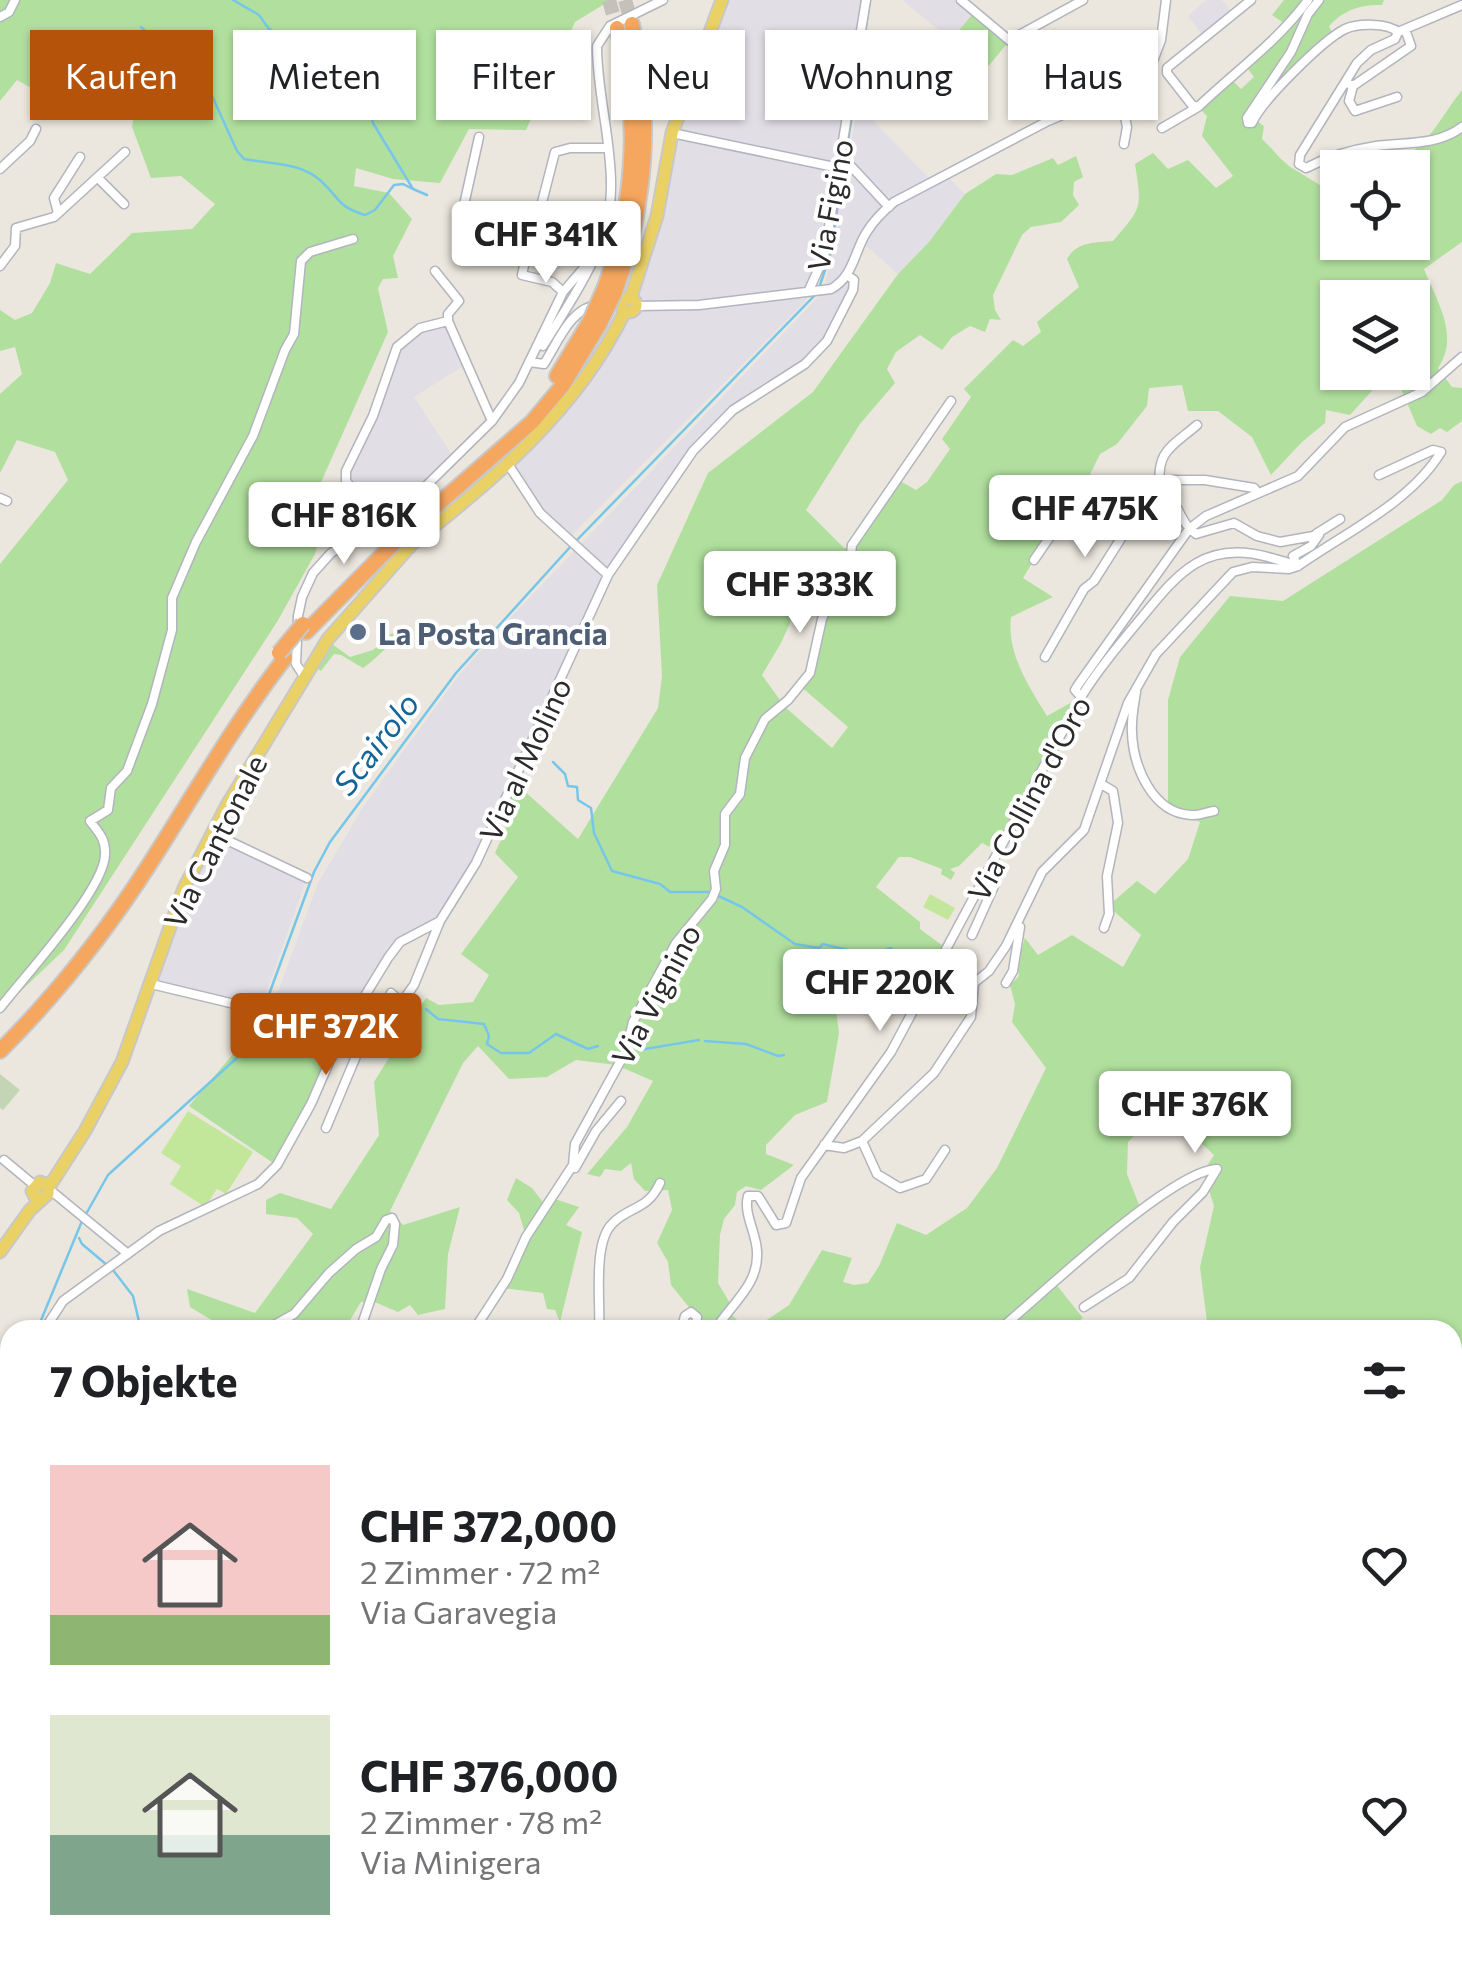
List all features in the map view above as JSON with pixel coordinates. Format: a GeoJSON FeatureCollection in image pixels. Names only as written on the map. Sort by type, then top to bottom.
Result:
{"type":"FeatureCollection","features":[{"type":"Feature","properties":{"kind":"highway"},"geometry":{"type":"LineString","coordinates":[[2,1044],[86,954],[118,912],[214,757],[297,664],[305,628],[397,540],[532,422],[563,384],[595,323],[622,299],[646,140],[644,87],[625,26]]}},
{"type":"Feature","properties":{"kind":"main road","name":"Via Cantonale"},"geometry":{"type":"LineString","coordinates":[[42,1189],[110,1087],[184,888],[265,739],[297,664],[354,598],[551,423],[597,362],[656,216],[672,133],[722,0]]}},
{"type":"Feature","properties":{"kind":"main road"},"geometry":{"type":"LineString","coordinates":[[0,1252],[42,1189]]}},
{"type":"Feature","properties":{"kind":"street"},"geometry":{"type":"LineString","coordinates":[[0,17],[9,12],[15,0]]}},
{"type":"Feature","properties":{"kind":"street"},"geometry":{"type":"LineString","coordinates":[[532,358],[600,248],[612,186],[597,46],[610,26],[662,0]]}},
{"type":"Feature","properties":{"kind":"street","name":"Via Figino"},"geometry":{"type":"LineString","coordinates":[[816,291],[866,0]]}},
{"type":"Feature","properties":{"kind":"street"},"geometry":{"type":"LineString","coordinates":[[962,0],[1008,38]]}},
{"type":"Feature","properties":{"kind":"street"},"geometry":{"type":"LineString","coordinates":[[1028,30],[1083,0]]}},
{"type":"Feature","properties":{"kind":"street"},"geometry":{"type":"LineString","coordinates":[[1158,48],[1166,0]]}},
{"type":"Feature","properties":{"kind":"street"},"geometry":{"type":"LineString","coordinates":[[1198,107],[1192,106],[1166,71],[1251,0]]}},
{"type":"Feature","properties":{"kind":"street"},"geometry":{"type":"LineString","coordinates":[[1162,128],[1198,107],[1274,42],[1308,0]]}},
{"type":"Feature","properties":{"kind":"street"},"geometry":{"type":"LineString","coordinates":[[1319,0],[1308,14],[1291,52],[1247,118],[1248,123],[1252,123],[1269,95],[1345,29],[1387,26],[1401,31],[1411,46],[1380,70],[1349,84]]}},
{"type":"Feature","properties":{"kind":"street"},"geometry":{"type":"LineString","coordinates":[[1462,4],[1401,31],[1396,38],[1361,58],[1349,84],[1300,154],[1299,164],[1303,167],[1330,155],[1381,146],[1440,140],[1462,127]]}},
{"type":"Feature","properties":{"kind":"street"},"geometry":{"type":"LineString","coordinates":[[1349,84],[1349,98],[1355,111],[1398,96]]}},
{"type":"Feature","properties":{"kind":"street"},"geometry":{"type":"LineString","coordinates":[[532,358],[544,364],[582,308],[622,299],[698,305],[838,286],[847,276],[863,237],[878,214],[946,174],[1053,120]]}},
{"type":"Feature","properties":{"kind":"street"},"geometry":{"type":"LineString","coordinates":[[1124,144],[1126,120]]}},
{"type":"Feature","properties":{"kind":"street"},"geometry":{"type":"LineString","coordinates":[[0,169],[30,141],[36,129]]}},
{"type":"Feature","properties":{"kind":"street"},"geometry":{"type":"LineString","coordinates":[[672,133],[839,168]]}},
{"type":"Feature","properties":{"kind":"street"},"geometry":{"type":"LineString","coordinates":[[480,137],[464,204],[484,212],[503,212],[504,219],[499,224],[483,217],[477,222],[486,232],[528,247],[522,276],[552,282],[563,292]]}},
{"type":"Feature","properties":{"kind":"street"},"geometry":{"type":"LineString","coordinates":[[539,214],[554,152],[608,148]]}},
{"type":"Feature","properties":{"kind":"street"},"geometry":{"type":"LineString","coordinates":[[0,266],[15,246],[16,228],[58,213],[126,152]]}},
{"type":"Feature","properties":{"kind":"street"},"geometry":{"type":"LineString","coordinates":[[58,213],[54,198],[80,157]]}},
{"type":"Feature","properties":{"kind":"street"},"geometry":{"type":"LineString","coordinates":[[848,164],[889,206]]}},
{"type":"Feature","properties":{"kind":"street"},"geometry":{"type":"LineString","coordinates":[[98,178],[124,204]]}},
{"type":"Feature","properties":{"kind":"street"},"geometry":{"type":"LineString","coordinates":[[0,1008],[87,896],[102,869],[106,858],[102,834],[90,821],[108,810],[111,788],[127,771],[152,704],[172,630],[172,598],[196,542],[253,436],[294,334],[300,261],[310,252],[353,238]]}},
{"type":"Feature","properties":{"kind":"street"},"geometry":{"type":"LineString","coordinates":[[297,664],[298,609],[312,573],[332,553],[390,515],[447,468],[492,421],[519,383],[563,292],[600,248]]}},
{"type":"Feature","properties":{"kind":"street"},"geometry":{"type":"LineString","coordinates":[[435,271],[459,301]]}},
{"type":"Feature","properties":{"kind":"street","name":"Via al Molino"},"geometry":{"type":"LineString","coordinates":[[362,1042],[386,1004],[402,999],[419,976],[440,921],[476,863],[608,576],[702,440],[733,410],[805,364],[826,341],[853,290],[854,280],[847,276]]}},
{"type":"Feature","properties":{"kind":"street"},"geometry":{"type":"LineString","coordinates":[[468,290],[448,314],[448,321],[492,421]]}},
{"type":"Feature","properties":{"kind":"street"},"geometry":{"type":"LineString","coordinates":[[390,515],[352,489],[346,481],[346,471],[373,416],[397,347],[420,328],[448,321]]}},
{"type":"Feature","properties":{"kind":"street"},"geometry":{"type":"LineString","coordinates":[[1082,697],[1075,690],[1078,684],[1188,530],[1206,516],[1298,476],[1345,427],[1422,392],[1462,358]]}},
{"type":"Feature","properties":{"kind":"street","name":"Via Vignino"},"geometry":{"type":"LineString","coordinates":[[480,1320],[507,1278],[526,1237],[573,1165],[575,1144],[626,1051],[633,1022],[676,943],[713,896],[714,871],[725,845],[724,819],[740,794],[745,758],[765,719],[788,700],[810,673],[822,619],[849,572],[849,555],[860,531],[952,401]]}},
{"type":"Feature","properties":{"kind":"street"},"geometry":{"type":"LineString","coordinates":[[1160,490],[1158,470],[1162,457],[1197,425]]}},
{"type":"Feature","properties":{"kind":"street"},"geometry":{"type":"LineString","coordinates":[[824,1145],[844,1148],[862,1141],[934,1073],[972,1015],[974,983],[992,968],[1020,923],[1036,881],[1084,830],[1138,683],[1156,654],[1233,572],[1252,567],[1298,566],[1423,479],[1441,452],[1433,450],[1379,475]]}},
{"type":"Feature","properties":{"kind":"street"},"geometry":{"type":"LineString","coordinates":[[508,464],[540,513],[608,576]]}},
{"type":"Feature","properties":{"kind":"street"},"geometry":{"type":"LineString","coordinates":[[1045,657],[1084,589],[1094,581],[1140,512],[1172,480],[1254,488],[1258,493]]}},
{"type":"Feature","properties":{"kind":"street"},"geometry":{"type":"LineString","coordinates":[[1034,560],[1084,487],[1124,481],[1172,497],[1188,530],[1200,534],[1234,522],[1257,536],[1280,542],[1318,534],[1336,536]]}},
{"type":"Feature","properties":{"kind":"street"},"geometry":{"type":"LineString","coordinates":[[1298,566],[1293,556],[1311,546],[1318,534],[1340,519]]}},
{"type":"Feature","properties":{"kind":"street","name":"Via Collina d'Oro"},"geometry":{"type":"LineString","coordinates":[[723,1320],[756,1270],[757,1248],[746,1200],[751,1194],[758,1196],[773,1223],[784,1226],[798,1183],[883,1067],[1082,697],[1130,632],[1172,581],[1189,566],[1214,555],[1235,552],[1298,566]]}},
{"type":"Feature","properties":{"kind":"street"},"geometry":{"type":"LineString","coordinates":[[1138,683],[1132,731],[1144,780],[1172,812],[1197,816],[1214,811]]}},
{"type":"Feature","properties":{"kind":"street"},"geometry":{"type":"LineString","coordinates":[[1101,784],[1112,791],[1118,814],[1107,876],[1109,914],[1104,928]]}},
{"type":"Feature","properties":{"kind":"street"},"geometry":{"type":"LineString","coordinates":[[211,833],[308,878]]}},
{"type":"Feature","properties":{"kind":"street"},"geometry":{"type":"LineString","coordinates":[[972,935],[994,886],[984,878]]}},
{"type":"Feature","properties":{"kind":"street","name":"Via al Molino"},"geometry":{"type":"LineString","coordinates":[[51,1320],[63,1301],[165,1228],[258,1184],[271,1172],[307,1112],[341,1034],[394,949],[409,936],[440,921]]}},
{"type":"Feature","properties":{"kind":"street"},"geometry":{"type":"LineString","coordinates":[[1006,983],[1012,971],[1020,923]]}},
{"type":"Feature","properties":{"kind":"street"},"geometry":{"type":"LineString","coordinates":[[151,984],[260,1010],[362,1042],[326,1128]]}},
{"type":"Feature","properties":{"kind":"street"},"geometry":{"type":"LineString","coordinates":[[563,1183],[622,1100]]}},
{"type":"Feature","properties":{"kind":"street"},"geometry":{"type":"LineString","coordinates":[[862,1141],[877,1174],[900,1188],[926,1179],[945,1150]]}},
{"type":"Feature","properties":{"kind":"street"},"geometry":{"type":"LineString","coordinates":[[4,1160],[75,1209],[128,1254]]}},
{"type":"Feature","properties":{"kind":"street"},"geometry":{"type":"LineString","coordinates":[[1012,1320],[1144,1207],[1203,1172],[1218,1169],[1129,1278],[1084,1306]]}},
{"type":"Feature","properties":{"kind":"street"},"geometry":{"type":"LineString","coordinates":[[600,1320],[600,1264],[606,1232],[616,1220],[642,1207],[660,1184]]}},
{"type":"Feature","properties":{"kind":"street"},"geometry":{"type":"LineString","coordinates":[[283,1320],[294,1314],[328,1273],[376,1237],[386,1220],[392,1218],[396,1224],[393,1245],[364,1320]]}},
{"type":"Feature","properties":{"kind":"shaded area"},"geometry":{"type":"Polygon","coordinates":[[[723,0],[866,0],[861,30],[765,30],[765,120],[846,120],[822,258],[805,302],[570,537],[541,512],[517,473],[516,463],[581,392],[636,296],[682,120],[745,120],[745,30],[713,30],[723,0]]]}},
{"type":"Feature","properties":{"kind":"shaded area"},"geometry":{"type":"Polygon","coordinates":[[[902,0],[961,0],[975,11],[959,30],[939,30],[902,0]]]}},
{"type":"Feature","properties":{"kind":"shaded area"},"geometry":{"type":"Polygon","coordinates":[[[1206,0],[1222,0],[1233,13],[1204,37],[1188,16],[1206,0]]]}},
{"type":"Feature","properties":{"kind":"shaded area"},"geometry":{"type":"Polygon","coordinates":[[[855,120],[873,120],[928,177],[945,174],[965,194],[929,242],[898,274],[864,244],[847,275],[854,280],[833,331],[805,364],[777,380],[712,430],[608,575],[486,841],[440,921],[400,942],[341,1035],[270,1013],[318,883],[365,804],[459,675],[824,291],[855,120]]]}},
{"type":"Feature","properties":{"kind":"shaded area"},"geometry":{"type":"Polygon","coordinates":[[[444,320],[465,365],[414,397],[456,461],[390,515],[352,489],[346,471],[373,416],[391,359],[408,335],[444,320]]]}},
{"type":"Feature","properties":{"kind":"shaded area"},"geometry":{"type":"Polygon","coordinates":[[[211,833],[307,878],[260,1010],[151,984],[211,833]]]}},
{"type":"Feature","properties":{"kind":"green space"},"geometry":{"type":"Polygon","coordinates":[[[0,0],[611,0],[575,22],[571,30],[436,30],[436,120],[531,120],[526,130],[469,129],[440,183],[393,179],[356,168],[354,186],[389,193],[412,219],[393,256],[398,278],[383,279],[378,288],[388,332],[314,498],[329,505],[315,554],[277,622],[64,950],[0,1011],[0,564],[68,480],[55,452],[17,440],[0,473],[0,394],[22,374],[15,347],[0,351],[0,310],[15,320],[32,313],[50,283],[56,263],[90,274],[132,233],[192,229],[215,204],[181,176],[151,178],[132,127],[133,120],[213,120],[213,30],[30,30],[30,87],[17,80],[0,101],[0,0]]]}},
{"type":"Feature","properties":{"kind":"green space"},"geometry":{"type":"Polygon","coordinates":[[[1284,0],[1384,0],[1382,5],[1353,9],[1334,20],[1329,26],[1334,37],[1269,95],[1254,119],[1264,126],[1262,139],[1280,158],[1320,186],[1320,260],[1430,260],[1430,150],[1414,150],[1430,135],[1462,90],[1462,242],[1424,269],[1429,280],[1320,280],[1320,390],[1373,390],[1350,415],[1326,410],[1325,423],[1271,475],[1252,437],[1218,411],[1188,411],[1182,385],[1149,388],[1147,406],[1117,444],[1100,454],[1084,487],[1023,578],[1053,597],[1011,617],[1016,656],[1047,716],[1081,697],[999,844],[993,841],[990,847],[982,843],[959,866],[950,869],[955,873],[951,880],[941,874],[942,869],[899,857],[876,887],[943,946],[926,981],[907,966],[892,981],[835,1002],[839,1033],[827,1102],[795,1115],[766,1145],[766,1154],[794,1165],[761,1190],[746,1186],[737,1192],[735,1205],[724,1219],[718,1283],[733,1308],[729,1312],[737,1320],[697,1320],[671,1285],[668,1262],[657,1243],[672,1210],[668,1190],[645,1191],[634,1179],[631,1163],[621,1171],[605,1169],[600,1177],[587,1174],[627,1127],[653,1081],[616,1065],[576,1060],[547,1077],[509,1079],[478,1046],[463,1063],[390,1211],[403,1225],[460,1207],[448,1254],[445,1309],[418,1315],[410,1305],[398,1312],[377,1303],[361,1302],[350,1320],[211,1320],[190,1307],[187,1289],[255,1313],[313,1234],[297,1218],[266,1214],[266,1200],[280,1193],[331,1209],[379,1135],[374,1082],[426,998],[439,1005],[473,1002],[489,975],[461,954],[518,877],[495,853],[508,824],[497,817],[513,781],[578,839],[658,708],[662,676],[657,585],[708,473],[813,392],[898,274],[929,242],[965,194],[996,174],[1012,175],[1053,158],[1058,165],[1076,156],[1083,177],[1074,182],[1073,195],[1079,205],[1061,222],[1031,227],[1022,235],[993,295],[1001,320],[990,319],[985,332],[970,326],[952,337],[942,350],[920,335],[896,352],[887,369],[895,383],[860,424],[806,510],[844,548],[856,548],[900,481],[916,490],[927,482],[950,449],[942,439],[971,397],[964,389],[1013,340],[1023,346],[1041,332],[1037,322],[1079,287],[1067,259],[1071,253],[1087,244],[1113,241],[1130,221],[1139,199],[1135,164],[1153,153],[1168,169],[1188,160],[1216,188],[1233,176],[1202,136],[1207,116],[1199,108],[1230,78],[1241,89],[1254,77],[1244,64],[1288,26],[1272,15],[1284,0]],[[821,565],[816,566],[762,675],[785,707],[832,748],[848,727],[799,685],[810,673],[822,619],[833,594],[841,599],[852,583],[821,565]]]}},
{"type":"Feature","properties":{"kind":"green space"},"geometry":{"type":"Polygon","coordinates":[[[975,11],[1008,42],[988,67],[988,30],[959,30],[975,11]]]}},
{"type":"Feature","properties":{"kind":"green space"},"geometry":{"type":"Polygon","coordinates":[[[1430,283],[1447,331],[1438,368],[1452,387],[1462,388],[1462,421],[1447,432],[1440,428],[1431,434],[1417,426],[1401,390],[1430,390],[1430,283]]]}},
{"type":"Feature","properties":{"kind":"green space"},"geometry":{"type":"Polygon","coordinates":[[[1462,481],[1462,1320],[1207,1320],[1200,1267],[1214,1206],[1203,1172],[1214,1155],[1199,1141],[1203,1128],[1199,1106],[1176,1093],[1128,1142],[1127,1174],[1141,1210],[1055,1283],[1083,1318],[1080,1320],[767,1320],[789,1305],[822,1250],[852,1258],[843,1282],[868,1283],[897,1223],[926,1235],[967,1208],[997,1168],[1046,1068],[1012,1022],[1015,1004],[1010,985],[1019,976],[1017,965],[1025,938],[1038,955],[1072,935],[1123,967],[1141,935],[1108,906],[1137,881],[1155,894],[1188,859],[1200,822],[1168,806],[1168,700],[1180,657],[1230,596],[1283,601],[1442,500],[1462,481]]]}},
{"type":"Feature","properties":{"kind":"green space"},"geometry":{"type":"Polygon","coordinates":[[[345,622],[348,627],[332,644],[350,657],[373,650],[392,633],[416,638],[392,644],[363,668],[334,654],[321,671],[317,668],[325,649],[345,622]]]}},
{"type":"Feature","properties":{"kind":"green space"},"geometry":{"type":"Polygon","coordinates":[[[930,894],[955,908],[948,920],[923,907],[930,894]]]}},
{"type":"Feature","properties":{"kind":"green space"},"geometry":{"type":"Polygon","coordinates":[[[265,1016],[333,1037],[306,1108],[273,1163],[189,1106],[265,1016]]]}},
{"type":"Feature","properties":{"kind":"green space"},"geometry":{"type":"Polygon","coordinates":[[[0,1074],[20,1090],[3,1110],[0,1108],[0,1074]]]}},
{"type":"Feature","properties":{"kind":"green space"},"geometry":{"type":"Polygon","coordinates":[[[188,1111],[253,1152],[226,1194],[217,1189],[205,1207],[170,1184],[181,1166],[161,1153],[188,1111]]]}},
{"type":"Feature","properties":{"kind":"green space"},"geometry":{"type":"Polygon","coordinates":[[[516,1178],[532,1188],[546,1206],[552,1198],[579,1207],[566,1225],[582,1232],[560,1320],[555,1310],[547,1309],[543,1293],[501,1288],[526,1237],[519,1213],[507,1200],[516,1178]]]}},
{"type":"Feature","properties":{"kind":"waterway"},"geometry":{"type":"LineString","coordinates":[[233,0],[259,15],[269,29],[313,47],[344,71],[370,109],[373,123],[413,189],[427,195]]}},
{"type":"Feature","properties":{"kind":"waterway","name":"Scairolo"},"geometry":{"type":"LineString","coordinates":[[819,288],[830,255],[870,0]]}},
{"type":"Feature","properties":{"kind":"waterway"},"geometry":{"type":"LineString","coordinates":[[141,27],[161,52],[192,70],[208,87],[244,159],[304,170],[321,181],[343,205],[365,215],[375,210],[394,185],[413,189]]}},
{"type":"Feature","properties":{"kind":"waterway","name":"Scairolo"},"geometry":{"type":"LineString","coordinates":[[577,540],[815,295]]}},
{"type":"Feature","properties":{"kind":"waterway","name":"Scairolo"},"geometry":{"type":"LineString","coordinates":[[86,1214],[108,1175],[240,1055],[264,1008],[314,872],[330,842],[456,673],[571,546]]}},
{"type":"Feature","properties":{"kind":"waterway"},"geometry":{"type":"LineString","coordinates":[[553,762],[565,774],[568,786],[577,787],[578,800],[591,808],[594,833],[612,871],[660,884],[670,892],[710,892],[742,907],[795,944],[819,948],[823,944],[866,958],[891,948]]}},
{"type":"Feature","properties":{"kind":"waterway"},"geometry":{"type":"LineString","coordinates":[[426,1009],[438,1019],[484,1024],[489,1036],[487,1044],[501,1053],[529,1053],[556,1034],[588,1049],[598,1046]]}},
{"type":"Feature","properties":{"kind":"waterway"},"geometry":{"type":"LineString","coordinates":[[639,1050],[699,1040]]}},
{"type":"Feature","properties":{"kind":"waterway"},"geometry":{"type":"LineString","coordinates":[[705,1041],[746,1044],[784,1055]]}},
{"type":"Feature","properties":{"kind":"waterway","name":"Scairolo"},"geometry":{"type":"LineString","coordinates":[[41,1320],[82,1221]]}},
{"type":"Feature","properties":{"kind":"waterway"},"geometry":{"type":"LineString","coordinates":[[79,1238],[107,1265]]}},
{"type":"Feature","properties":{"kind":"waterway"},"geometry":{"type":"LineString","coordinates":[[113,1270],[133,1296],[139,1320]]}},
{"type":"Feature","properties":{"kind":"tunnel"},"geometry":{"type":"LineString","coordinates":[[609,0],[617,28]]}},
{"type":"Feature","properties":{"kind":"tunnel"},"geometry":{"type":"LineString","coordinates":[[625,0],[632,24]]}},
{"type":"Feature","properties":{"kind":"place","name":"La Posta Grancia"},"geometry":{"type":"Point","coordinates":[358,632]}}]}
